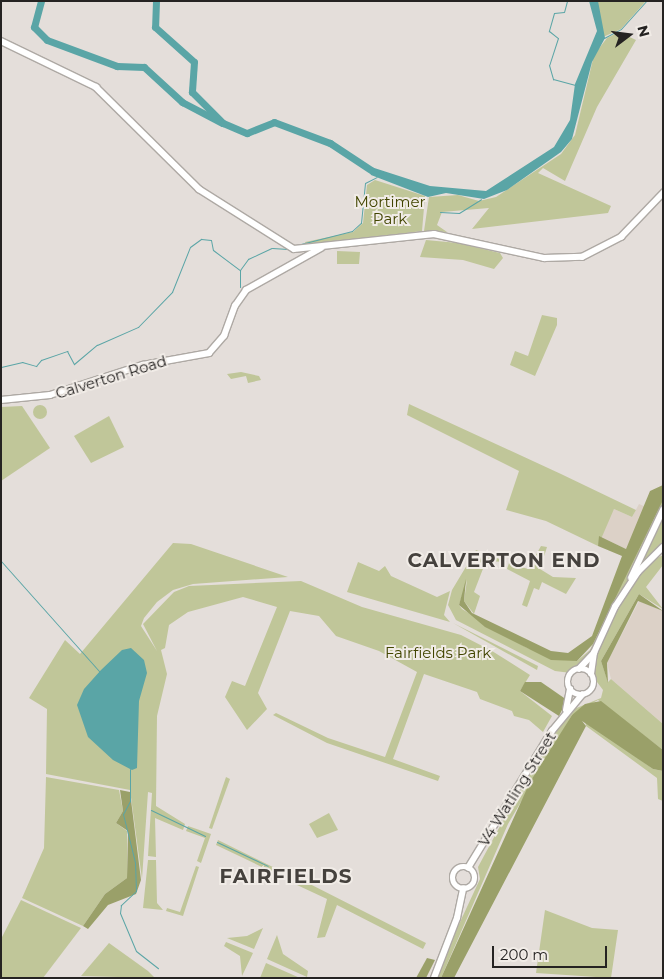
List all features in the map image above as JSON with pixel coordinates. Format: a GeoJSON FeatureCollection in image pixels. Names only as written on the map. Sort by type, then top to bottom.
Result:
{"type":"FeatureCollection","features":[{"type":"Feature","properties":{"kind":"street"},"geometry":{"type":"LineString","coordinates":[[1,41],[96,87],[199,189],[289,247],[325,246],[434,234],[544,258],[582,257],[622,237],[663,193]]}},
{"type":"Feature","properties":{"kind":"street","name":"Calverton Road"},"geometry":{"type":"LineString","coordinates":[[1,400],[50,396],[142,365],[209,353],[224,336],[240,297],[295,259],[325,246]]}},
{"type":"Feature","properties":{"kind":"street"},"geometry":{"type":"LineString","coordinates":[[594,653],[593,687],[582,694],[570,690],[568,677],[579,669],[594,653],[636,569],[641,550],[663,510]]}},
{"type":"Feature","properties":{"kind":"street"},"geometry":{"type":"LineString","coordinates":[[636,569],[663,547]]}},
{"type":"Feature","properties":{"kind":"street"},"geometry":{"type":"LineString","coordinates":[[579,669],[592,674]]}},
{"type":"Feature","properties":{"kind":"street","name":"V4 Watling Street"},"geometry":{"type":"LineString","coordinates":[[566,710],[570,690]]}},
{"type":"Feature","properties":{"kind":"street","name":"V4 Watling Street"},"geometry":{"type":"LineString","coordinates":[[468,868],[566,710],[582,694]]}},
{"type":"Feature","properties":{"kind":"street"},"geometry":{"type":"LineString","coordinates":[[434,978],[457,918],[463,889],[474,881],[468,868],[458,869],[454,875],[454,882],[463,889]]}},
{"type":"Feature","properties":{"kind":"shaded area"},"geometry":{"type":"Polygon","coordinates":[[[639,504],[646,507],[626,549],[599,536],[614,509],[632,517],[639,504]]]}},
{"type":"Feature","properties":{"kind":"shaded area"},"geometry":{"type":"Polygon","coordinates":[[[639,601],[663,611],[663,724],[611,679],[607,663],[639,601]]]}},
{"type":"Feature","properties":{"kind":"green space"},"geometry":{"type":"Polygon","coordinates":[[[594,1],[646,1],[621,29],[603,37],[594,1]]]}},
{"type":"Feature","properties":{"kind":"green space"},"geometry":{"type":"Polygon","coordinates":[[[619,32],[636,40],[597,107],[565,181],[543,168],[538,173],[611,206],[608,213],[472,229],[489,208],[442,212],[437,225],[447,232],[424,231],[429,197],[458,195],[479,201],[496,197],[561,154],[575,135],[594,55],[607,38],[619,32]]]}},
{"type":"Feature","properties":{"kind":"green space","name":"Mortimer Park"},"geometry":{"type":"Polygon","coordinates":[[[375,180],[425,196],[422,231],[306,246],[305,242],[353,232],[363,223],[367,185],[375,180]]]}},
{"type":"Feature","properties":{"kind":"green space"},"geometry":{"type":"Polygon","coordinates":[[[426,240],[458,243],[500,253],[503,258],[494,269],[463,260],[420,257],[426,240]]]}},
{"type":"Feature","properties":{"kind":"green space"},"geometry":{"type":"Polygon","coordinates":[[[337,251],[360,252],[359,264],[337,264],[337,251]]]}},
{"type":"Feature","properties":{"kind":"green space"},"geometry":{"type":"Polygon","coordinates":[[[542,315],[557,318],[557,325],[535,376],[510,365],[515,351],[528,356],[542,315]]]}},
{"type":"Feature","properties":{"kind":"green space"},"geometry":{"type":"Polygon","coordinates":[[[241,372],[259,376],[261,380],[248,383],[246,376],[231,379],[227,374],[241,372]]]}},
{"type":"Feature","properties":{"kind":"green space"},"geometry":{"type":"Polygon","coordinates":[[[409,404],[636,510],[632,517],[614,509],[598,546],[546,521],[506,510],[519,471],[407,415],[409,404]]]}},
{"type":"Feature","properties":{"kind":"green space"},"geometry":{"type":"Polygon","coordinates":[[[37,405],[43,405],[47,412],[43,419],[37,419],[33,415],[33,409],[37,405]]]}},
{"type":"Feature","properties":{"kind":"green space"},"geometry":{"type":"Polygon","coordinates":[[[22,406],[50,448],[1,481],[1,407],[22,406]]]}},
{"type":"Feature","properties":{"kind":"green space"},"geometry":{"type":"Polygon","coordinates":[[[109,416],[124,447],[91,463],[74,436],[109,416]]]}},
{"type":"Feature","properties":{"kind":"green space"},"geometry":{"type":"Polygon","coordinates":[[[663,485],[663,500],[593,644],[577,661],[551,660],[485,627],[459,605],[466,579],[464,601],[472,613],[551,651],[568,653],[592,636],[622,556],[598,546],[599,536],[626,549],[650,491],[663,485]]]}},
{"type":"Feature","properties":{"kind":"green space"},"geometry":{"type":"Polygon","coordinates":[[[663,497],[663,508],[634,566],[663,513],[663,547],[647,563],[663,555],[663,565],[646,587],[663,609],[639,594],[601,661],[608,682],[611,679],[663,724],[663,750],[598,700],[572,715],[508,824],[441,978],[434,978],[480,879],[478,867],[542,748],[574,709],[601,698],[603,690],[591,674],[593,654],[571,673],[555,671],[456,620],[448,605],[452,590],[476,550],[507,562],[486,561],[474,592],[480,596],[474,614],[464,601],[467,580],[459,605],[462,609],[527,648],[577,661],[590,650],[663,497]]]}},
{"type":"Feature","properties":{"kind":"green space","name":"Fairfields Park"},"geometry":{"type":"Polygon","coordinates":[[[173,543],[191,544],[288,577],[193,584],[173,590],[157,602],[144,618],[141,626],[157,651],[143,624],[174,592],[189,586],[301,581],[362,607],[461,635],[492,651],[530,675],[520,691],[552,716],[543,732],[529,720],[514,716],[512,711],[480,699],[477,692],[424,674],[393,759],[440,776],[438,781],[327,743],[273,715],[276,713],[328,738],[385,757],[417,672],[379,651],[336,636],[319,616],[290,611],[258,693],[267,709],[247,730],[225,697],[232,681],[245,686],[277,607],[243,597],[188,612],[169,625],[165,648],[161,650],[167,674],[157,716],[156,806],[185,824],[183,830],[155,818],[156,857],[148,856],[152,793],[148,792],[142,879],[130,790],[46,774],[47,709],[29,698],[65,640],[80,654],[173,543]]]}},
{"type":"Feature","properties":{"kind":"green space"},"geometry":{"type":"Polygon","coordinates":[[[541,546],[547,547],[540,569],[553,577],[576,578],[566,594],[542,582],[539,590],[534,588],[527,607],[522,605],[530,581],[507,569],[509,563],[528,569],[541,546]]]}},
{"type":"Feature","properties":{"kind":"green space"},"geometry":{"type":"Polygon","coordinates":[[[358,562],[379,571],[385,566],[391,576],[437,597],[450,591],[444,615],[450,622],[347,592],[358,562]]]}},
{"type":"Feature","properties":{"kind":"green space"},"geometry":{"type":"Polygon","coordinates":[[[639,594],[663,611],[638,601],[607,663],[608,683],[601,661],[639,594]]]}},
{"type":"Feature","properties":{"kind":"green space"},"geometry":{"type":"Polygon","coordinates":[[[453,623],[538,666],[537,670],[453,623]]]}},
{"type":"Feature","properties":{"kind":"green space"},"geometry":{"type":"Polygon","coordinates":[[[525,682],[541,682],[567,700],[559,716],[520,691],[525,682]]]}},
{"type":"Feature","properties":{"kind":"green space"},"geometry":{"type":"Polygon","coordinates":[[[601,701],[663,750],[663,771],[653,769],[582,721],[586,726],[454,978],[441,978],[530,782],[572,715],[585,704],[601,701]]]}},
{"type":"Feature","properties":{"kind":"green space"},"geometry":{"type":"Polygon","coordinates":[[[585,720],[653,769],[663,771],[663,801],[658,799],[657,778],[586,726],[585,720]]]}},
{"type":"Feature","properties":{"kind":"green space"},"geometry":{"type":"Polygon","coordinates":[[[46,777],[119,790],[123,811],[116,823],[127,831],[127,878],[105,894],[83,926],[22,898],[44,848],[46,777]]]}},
{"type":"Feature","properties":{"kind":"green space"},"geometry":{"type":"Polygon","coordinates":[[[226,777],[230,779],[212,829],[209,828],[226,777]]]}},
{"type":"Feature","properties":{"kind":"green space"},"geometry":{"type":"Polygon","coordinates":[[[120,790],[130,792],[141,880],[136,894],[108,905],[88,929],[83,926],[105,894],[127,878],[128,831],[116,823],[123,811],[120,790]]]}},
{"type":"Feature","properties":{"kind":"green space"},"geometry":{"type":"Polygon","coordinates":[[[329,813],[338,830],[317,838],[309,824],[329,813]]]}},
{"type":"Feature","properties":{"kind":"green space"},"geometry":{"type":"Polygon","coordinates":[[[188,826],[211,834],[201,863],[197,861],[205,838],[186,831],[188,826]]]}},
{"type":"Feature","properties":{"kind":"green space"},"geometry":{"type":"Polygon","coordinates":[[[218,840],[285,873],[283,877],[216,845],[218,840]]]}},
{"type":"Feature","properties":{"kind":"green space"},"geometry":{"type":"Polygon","coordinates":[[[148,860],[156,860],[157,903],[163,910],[143,908],[148,860]]]}},
{"type":"Feature","properties":{"kind":"green space"},"geometry":{"type":"Polygon","coordinates":[[[196,866],[199,867],[183,916],[166,911],[167,908],[180,912],[196,866]]]}},
{"type":"Feature","properties":{"kind":"green space"},"geometry":{"type":"Polygon","coordinates":[[[300,879],[426,943],[423,949],[337,905],[325,937],[317,938],[327,899],[297,885],[300,879]]]}},
{"type":"Feature","properties":{"kind":"green space"},"geometry":{"type":"Polygon","coordinates":[[[21,900],[81,928],[43,978],[1,978],[1,939],[21,900]]]}},
{"type":"Feature","properties":{"kind":"green space"},"geometry":{"type":"Polygon","coordinates":[[[545,910],[592,928],[618,930],[611,978],[536,973],[545,910]]]}},
{"type":"Feature","properties":{"kind":"green space"},"geometry":{"type":"Polygon","coordinates":[[[263,928],[254,949],[227,938],[247,936],[263,928]]]}},
{"type":"Feature","properties":{"kind":"green space"},"geometry":{"type":"Polygon","coordinates":[[[277,935],[283,954],[308,971],[307,977],[267,959],[277,935]]]}},
{"type":"Feature","properties":{"kind":"green space"},"geometry":{"type":"Polygon","coordinates":[[[226,942],[253,953],[242,976],[240,956],[224,946],[226,942]]]}},
{"type":"Feature","properties":{"kind":"green space"},"geometry":{"type":"Polygon","coordinates":[[[109,943],[148,971],[155,978],[81,976],[109,943]]]}},
{"type":"Feature","properties":{"kind":"green space"},"geometry":{"type":"Polygon","coordinates":[[[427,958],[435,960],[426,978],[416,978],[427,958]]]}},
{"type":"Feature","properties":{"kind":"green space"},"geometry":{"type":"Polygon","coordinates":[[[266,963],[300,978],[260,978],[266,963]]]}},
{"type":"Feature","properties":{"kind":"water"},"geometry":{"type":"Polygon","coordinates":[[[589,1],[598,1],[605,38],[592,62],[572,139],[561,152],[507,190],[484,199],[446,193],[428,197],[371,175],[365,165],[430,186],[486,191],[554,147],[570,120],[575,84],[597,31],[589,1]]]}},
{"type":"Feature","properties":{"kind":"water"},"geometry":{"type":"Polygon","coordinates":[[[131,648],[144,660],[147,673],[139,701],[137,768],[132,770],[113,760],[88,737],[77,705],[84,689],[101,670],[122,650],[131,648]]]}},
{"type":"Feature","properties":{"kind":"waterway"},"geometry":{"type":"LineString","coordinates":[[41,1],[34,27],[47,40],[117,66],[144,67],[182,102],[222,123]]}},
{"type":"Feature","properties":{"kind":"waterway"},"geometry":{"type":"LineString","coordinates":[[156,1],[155,27],[194,62],[192,92],[223,123],[247,133],[274,122],[330,143],[371,170]]}},
{"type":"Feature","properties":{"kind":"waterway"},"geometry":{"type":"LineString","coordinates":[[567,1],[564,12],[554,13],[549,31],[558,38],[549,65],[553,79],[576,85]]}},
{"type":"Feature","properties":{"kind":"waterway"},"geometry":{"type":"LineString","coordinates":[[604,38],[621,29],[646,1]]}},
{"type":"Feature","properties":{"kind":"waterway"},"geometry":{"type":"LineString","coordinates":[[293,246],[352,231],[361,223],[365,183],[377,177]]}},
{"type":"Feature","properties":{"kind":"waterway"},"geometry":{"type":"LineString","coordinates":[[440,212],[459,213],[481,199]]}},
{"type":"Feature","properties":{"kind":"waterway"},"geometry":{"type":"LineString","coordinates":[[1,367],[22,362],[36,366],[41,360],[67,351],[74,364],[97,345],[138,327],[172,292],[190,247],[201,239],[211,240],[213,250],[240,270]]}},
{"type":"Feature","properties":{"kind":"waterway"},"geometry":{"type":"LineString","coordinates":[[240,287],[240,270],[248,259],[272,248],[288,249]]}},
{"type":"Feature","properties":{"kind":"waterway"},"geometry":{"type":"LineString","coordinates":[[1,561],[100,672]]}},
{"type":"Feature","properties":{"kind":"waterway"},"geometry":{"type":"LineString","coordinates":[[130,769],[130,801],[123,814],[135,862],[136,891],[121,905],[120,913],[136,951],[158,968]]}},
{"type":"Feature","properties":{"kind":"waterway"},"geometry":{"type":"LineString","coordinates":[[151,810],[205,836]]}},
{"type":"Feature","properties":{"kind":"waterway"},"geometry":{"type":"LineString","coordinates":[[217,842],[268,866]]}},
{"type":"Feature","properties":{"kind":"district","name":"CALVERTON END"},"geometry":{"type":"Point","coordinates":[504,560]}},
{"type":"Feature","properties":{"kind":"district","name":"FAIRFIELDS"},"geometry":{"type":"Point","coordinates":[286,876]}}]}
